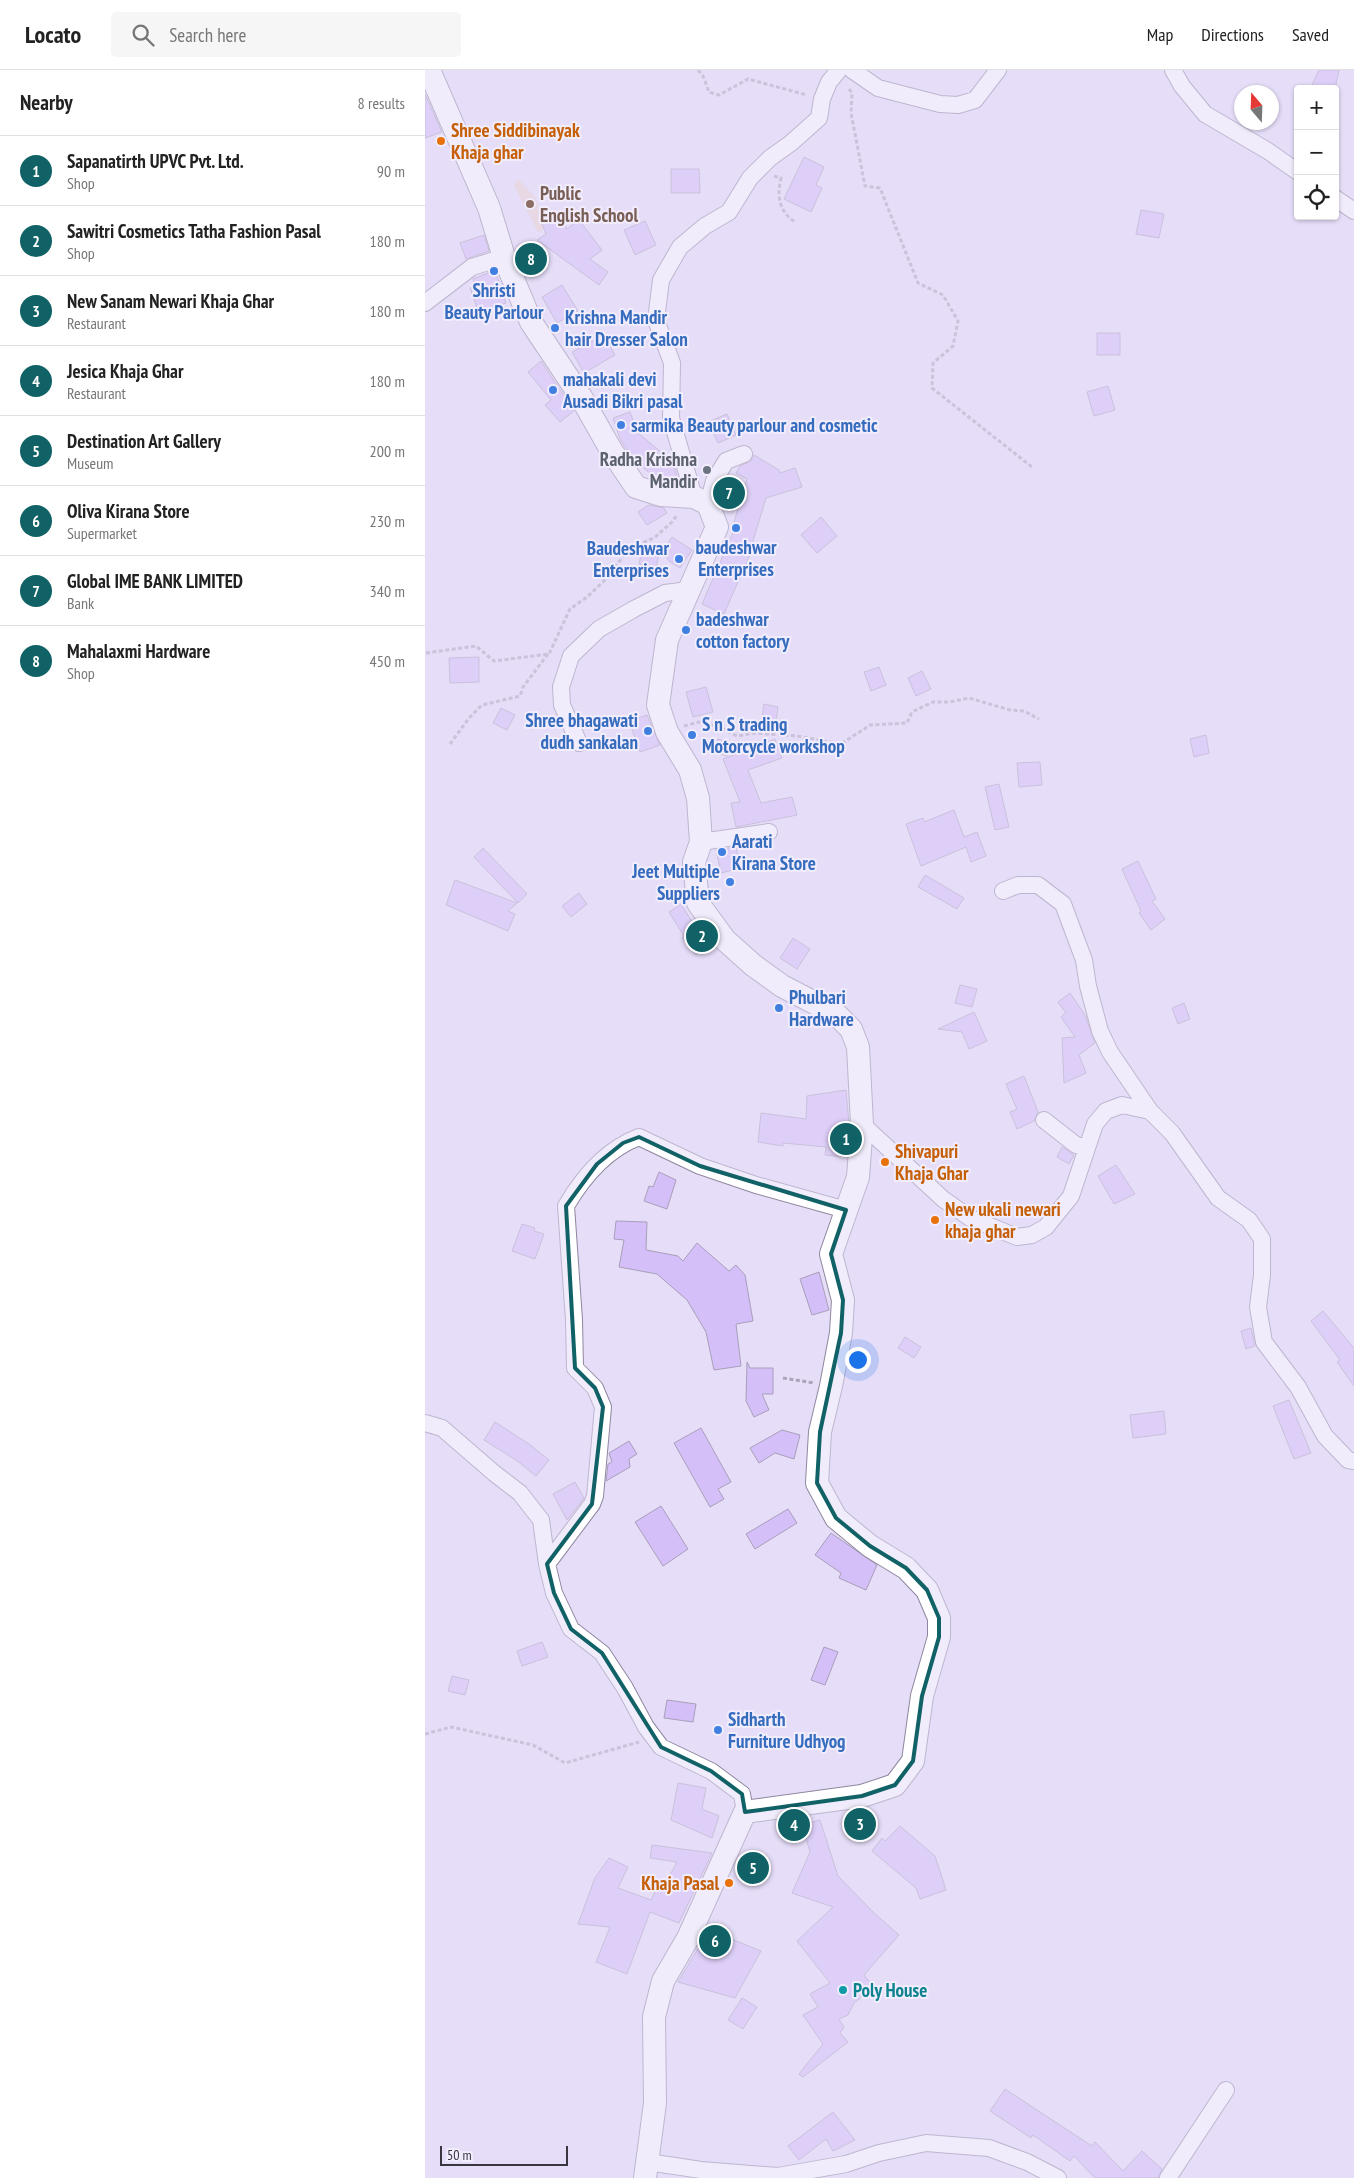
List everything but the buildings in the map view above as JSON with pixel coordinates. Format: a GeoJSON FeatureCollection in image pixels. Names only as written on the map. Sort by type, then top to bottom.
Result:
{"type":"FeatureCollection","features":[{"type":"Feature","properties":{"kind":"street"},"geometry":{"type":"LineString","coordinates":[[429,70],[489,208],[504,257],[531,322],[581,397],[611,450],[636,487],[661,495],[697,500]]}},
{"type":"Feature","properties":{"kind":"street"},"geometry":{"type":"LineString","coordinates":[[745,1812],[821,1800],[862,1796],[895,1785],[913,1761],[922,1696],[939,1637],[939,1618],[927,1590],[905,1568],[870,1546],[836,1518],[817,1482],[820,1432],[841,1334],[843,1300],[831,1254],[857,1176],[862,1124],[858,1047],[851,1029],[836,1014],[782,986],[753,965],[725,940],[698,902],[694,862],[701,842],[698,798],[690,770],[667,732],[658,705],[667,640],[717,526],[697,500],[671,418],[672,362],[656,320],[661,280],[680,247],[705,226],[729,212],[750,178],[770,158],[791,143],[819,118],[822,99],[829,82],[839,70]]}},
{"type":"Feature","properties":{"kind":"street"},"geometry":{"type":"LineString","coordinates":[[850,78],[878,88],[940,104],[958,105],[975,100],[998,70]]}},
{"type":"Feature","properties":{"kind":"street"},"geometry":{"type":"LineString","coordinates":[[1173,70],[1205,114],[1268,151],[1294,169]]}},
{"type":"Feature","properties":{"kind":"street"},"geometry":{"type":"LineString","coordinates":[[1339,201],[1354,211]]}},
{"type":"Feature","properties":{"kind":"street"},"geometry":{"type":"LineString","coordinates":[[425,303],[472,267],[504,257]]}},
{"type":"Feature","properties":{"kind":"street"},"geometry":{"type":"LineString","coordinates":[[697,500],[714,481],[726,461],[744,454]]}},
{"type":"Feature","properties":{"kind":"street"},"geometry":{"type":"LineString","coordinates":[[579,743],[562,705],[561,687],[571,656],[599,629],[634,609],[665,592],[689,590]]}},
{"type":"Feature","properties":{"kind":"street"},"geometry":{"type":"LineString","coordinates":[[701,842],[769,832]]}},
{"type":"Feature","properties":{"kind":"street"},"geometry":{"type":"LineString","coordinates":[[1003,891],[1018,885],[1038,885],[1063,904],[1084,960],[1088,986],[1100,1031],[1110,1052],[1149,1111],[1172,1133],[1218,1198],[1249,1220],[1262,1239],[1262,1275],[1258,1307],[1264,1342],[1299,1387],[1325,1436],[1348,1460],[1354,1461]]}},
{"type":"Feature","properties":{"kind":"street"},"geometry":{"type":"LineString","coordinates":[[862,1124],[943,1199],[970,1218],[1017,1237],[1032,1236],[1045,1227],[1071,1196],[1095,1124],[1106,1111],[1122,1105],[1149,1111]]}},
{"type":"Feature","properties":{"kind":"street"},"geometry":{"type":"LineString","coordinates":[[1044,1120],[1076,1145],[1087,1147]]}},
{"type":"Feature","properties":{"kind":"street"},"geometry":{"type":"LineString","coordinates":[[547,1564],[592,1504],[595,1496],[603,1407],[595,1388],[575,1368],[574,1320],[566,1206],[597,1164],[623,1143],[639,1137],[700,1166],[756,1185],[846,1210]]}},
{"type":"Feature","properties":{"kind":"street"},"geometry":{"type":"LineString","coordinates":[[425,1423],[442,1428],[494,1474],[520,1493],[541,1520],[547,1564],[554,1593],[571,1629],[601,1653],[625,1688],[646,1728],[661,1747],[711,1771],[741,1794],[745,1812],[688,1938],[663,1981],[654,2017],[655,2103],[646,2170],[701,2170],[778,2176],[847,2164],[879,2153],[926,2142],[989,2148],[1027,2162],[1058,2178]]}},
{"type":"Feature","properties":{"kind":"street"},"geometry":{"type":"LineString","coordinates":[[1168,2178],[1226,2090]]}},
{"type":"Feature","properties":{"kind":"path"},"geometry":{"type":"LineString","coordinates":[[698,70],[703,76],[709,92],[719,95],[748,79],[822,99]]}},
{"type":"Feature","properties":{"kind":"path"},"geometry":{"type":"LineString","coordinates":[[850,78],[852,93],[851,113],[865,186],[880,188],[918,283],[943,294],[958,320],[953,346],[933,363],[931,388],[1033,468]]}},
{"type":"Feature","properties":{"kind":"path"},"geometry":{"type":"LineString","coordinates":[[761,169],[769,175],[781,178],[778,190],[780,205],[795,222]]}},
{"type":"Feature","properties":{"kind":"path"},"geometry":{"type":"LineString","coordinates":[[450,744],[481,705],[521,696],[523,687],[549,654],[570,609],[603,582],[631,548],[654,538],[697,500]]}},
{"type":"Feature","properties":{"kind":"path"},"geometry":{"type":"LineString","coordinates":[[426,653],[476,646],[494,661],[549,654]]}},
{"type":"Feature","properties":{"kind":"path"},"geometry":{"type":"LineString","coordinates":[[667,732],[699,722],[722,728],[737,736],[754,733],[797,736],[841,744],[869,725],[907,723],[912,712],[933,702],[950,702],[969,698],[1010,710],[1025,711],[1039,719]]}},
{"type":"Feature","properties":{"kind":"path"},"geometry":{"type":"LineString","coordinates":[[783,1378],[831,1386]]}},
{"type":"Feature","properties":{"kind":"path"},"geometry":{"type":"LineString","coordinates":[[425,1734],[451,1728],[492,1736],[533,1745],[565,1763],[643,1741],[661,1747]]}},
{"type":"Feature","properties":{"kind":"highlighted area"},"geometry":{"type":"Polygon","coordinates":[[[639,1137],[700,1166],[846,1210],[831,1254],[843,1300],[841,1333],[820,1432],[817,1483],[836,1518],[870,1546],[906,1568],[927,1590],[939,1618],[939,1637],[922,1696],[913,1761],[895,1785],[862,1796],[745,1812],[742,1794],[711,1771],[661,1747],[602,1653],[571,1629],[554,1593],[547,1564],[592,1504],[603,1407],[595,1388],[575,1368],[566,1206],[597,1164],[623,1143],[639,1137]]]}},
{"type":"Feature","properties":{"kind":"shaded area","name":"Public English School"},"geometry":{"type":"Polygon","coordinates":[[[518,179],[535,197],[541,215],[556,211],[563,221],[538,232],[514,185],[518,179]]]}},
{"type":"Feature","properties":{"kind":"place","name":"Shree Siddibinayak Khaja ghar"},"geometry":{"type":"Point","coordinates":[441,141]}},
{"type":"Feature","properties":{"kind":"place","name":"Public English School"},"geometry":{"type":"Point","coordinates":[530,204]}},
{"type":"Feature","properties":{"kind":"place","name":"Mahalaxmi Hardware"},"geometry":{"type":"Point","coordinates":[531,259]}},
{"type":"Feature","properties":{"kind":"place","name":"Shristi Beauty Parlour"},"geometry":{"type":"Point","coordinates":[494,271]}},
{"type":"Feature","properties":{"kind":"place","name":"Krishna Mandir hair Dresser Salon"},"geometry":{"type":"Point","coordinates":[555,328]}},
{"type":"Feature","properties":{"kind":"place","name":"mahakali devi Ausadi Bikri pasal"},"geometry":{"type":"Point","coordinates":[553,390]}},
{"type":"Feature","properties":{"kind":"place","name":"sarmika Beauty parlour and cosmetic"},"geometry":{"type":"Point","coordinates":[621,425]}},
{"type":"Feature","properties":{"kind":"place","name":"Radha Krishna Mandir"},"geometry":{"type":"Point","coordinates":[707,470]}},
{"type":"Feature","properties":{"kind":"place","name":"Global IME BANK LIMITED"},"geometry":{"type":"Point","coordinates":[729,493]}},
{"type":"Feature","properties":{"kind":"place","name":"baudeshwar Enterprises"},"geometry":{"type":"Point","coordinates":[736,528]}},
{"type":"Feature","properties":{"kind":"place","name":"Baudeshwar Enterprises"},"geometry":{"type":"Point","coordinates":[679,559]}},
{"type":"Feature","properties":{"kind":"place","name":"badeshwar cotton factory"},"geometry":{"type":"Point","coordinates":[686,630]}},
{"type":"Feature","properties":{"kind":"place","name":"Shree bhagawati dudh sankalan"},"geometry":{"type":"Point","coordinates":[648,731]}},
{"type":"Feature","properties":{"kind":"place","name":"S n S trading Motorcycle workshop"},"geometry":{"type":"Point","coordinates":[692,735]}},
{"type":"Feature","properties":{"kind":"place","name":"Aarati Kirana Store"},"geometry":{"type":"Point","coordinates":[722,852]}},
{"type":"Feature","properties":{"kind":"place","name":"Jeet Multiple Suppliers"},"geometry":{"type":"Point","coordinates":[730,882]}},
{"type":"Feature","properties":{"kind":"place","name":"Sawitri Cosmetics Tatha Fashion Pasal"},"geometry":{"type":"Point","coordinates":[702,936]}},
{"type":"Feature","properties":{"kind":"place","name":"Phulbari Hardware"},"geometry":{"type":"Point","coordinates":[779,1008]}},
{"type":"Feature","properties":{"kind":"place","name":"Sapanatirth UPVC Pvt. Ltd."},"geometry":{"type":"Point","coordinates":[846,1139]}},
{"type":"Feature","properties":{"kind":"place","name":"Shivapuri Khaja Ghar"},"geometry":{"type":"Point","coordinates":[885,1162]}},
{"type":"Feature","properties":{"kind":"place","name":"New ukali newari khaja ghar"},"geometry":{"type":"Point","coordinates":[935,1220]}},
{"type":"Feature","properties":{"kind":"place","name":"Sidharth Furniture Udhyog"},"geometry":{"type":"Point","coordinates":[718,1730]}},
{"type":"Feature","properties":{"kind":"place","name":"New Sanam Newari Khaja Ghar"},"geometry":{"type":"Point","coordinates":[860,1824]}},
{"type":"Feature","properties":{"kind":"place","name":"Jesica Khaja Ghar"},"geometry":{"type":"Point","coordinates":[794,1825]}},
{"type":"Feature","properties":{"kind":"place","name":"Destination Art Gallery"},"geometry":{"type":"Point","coordinates":[753,1868]}},
{"type":"Feature","properties":{"kind":"place","name":"Khaja Pasal"},"geometry":{"type":"Point","coordinates":[729,1883]}},
{"type":"Feature","properties":{"kind":"place","name":"Oliva Kirana Store"},"geometry":{"type":"Point","coordinates":[715,1941]}},
{"type":"Feature","properties":{"kind":"place","name":"Poly House"},"geometry":{"type":"Point","coordinates":[843,1990]}}]}
